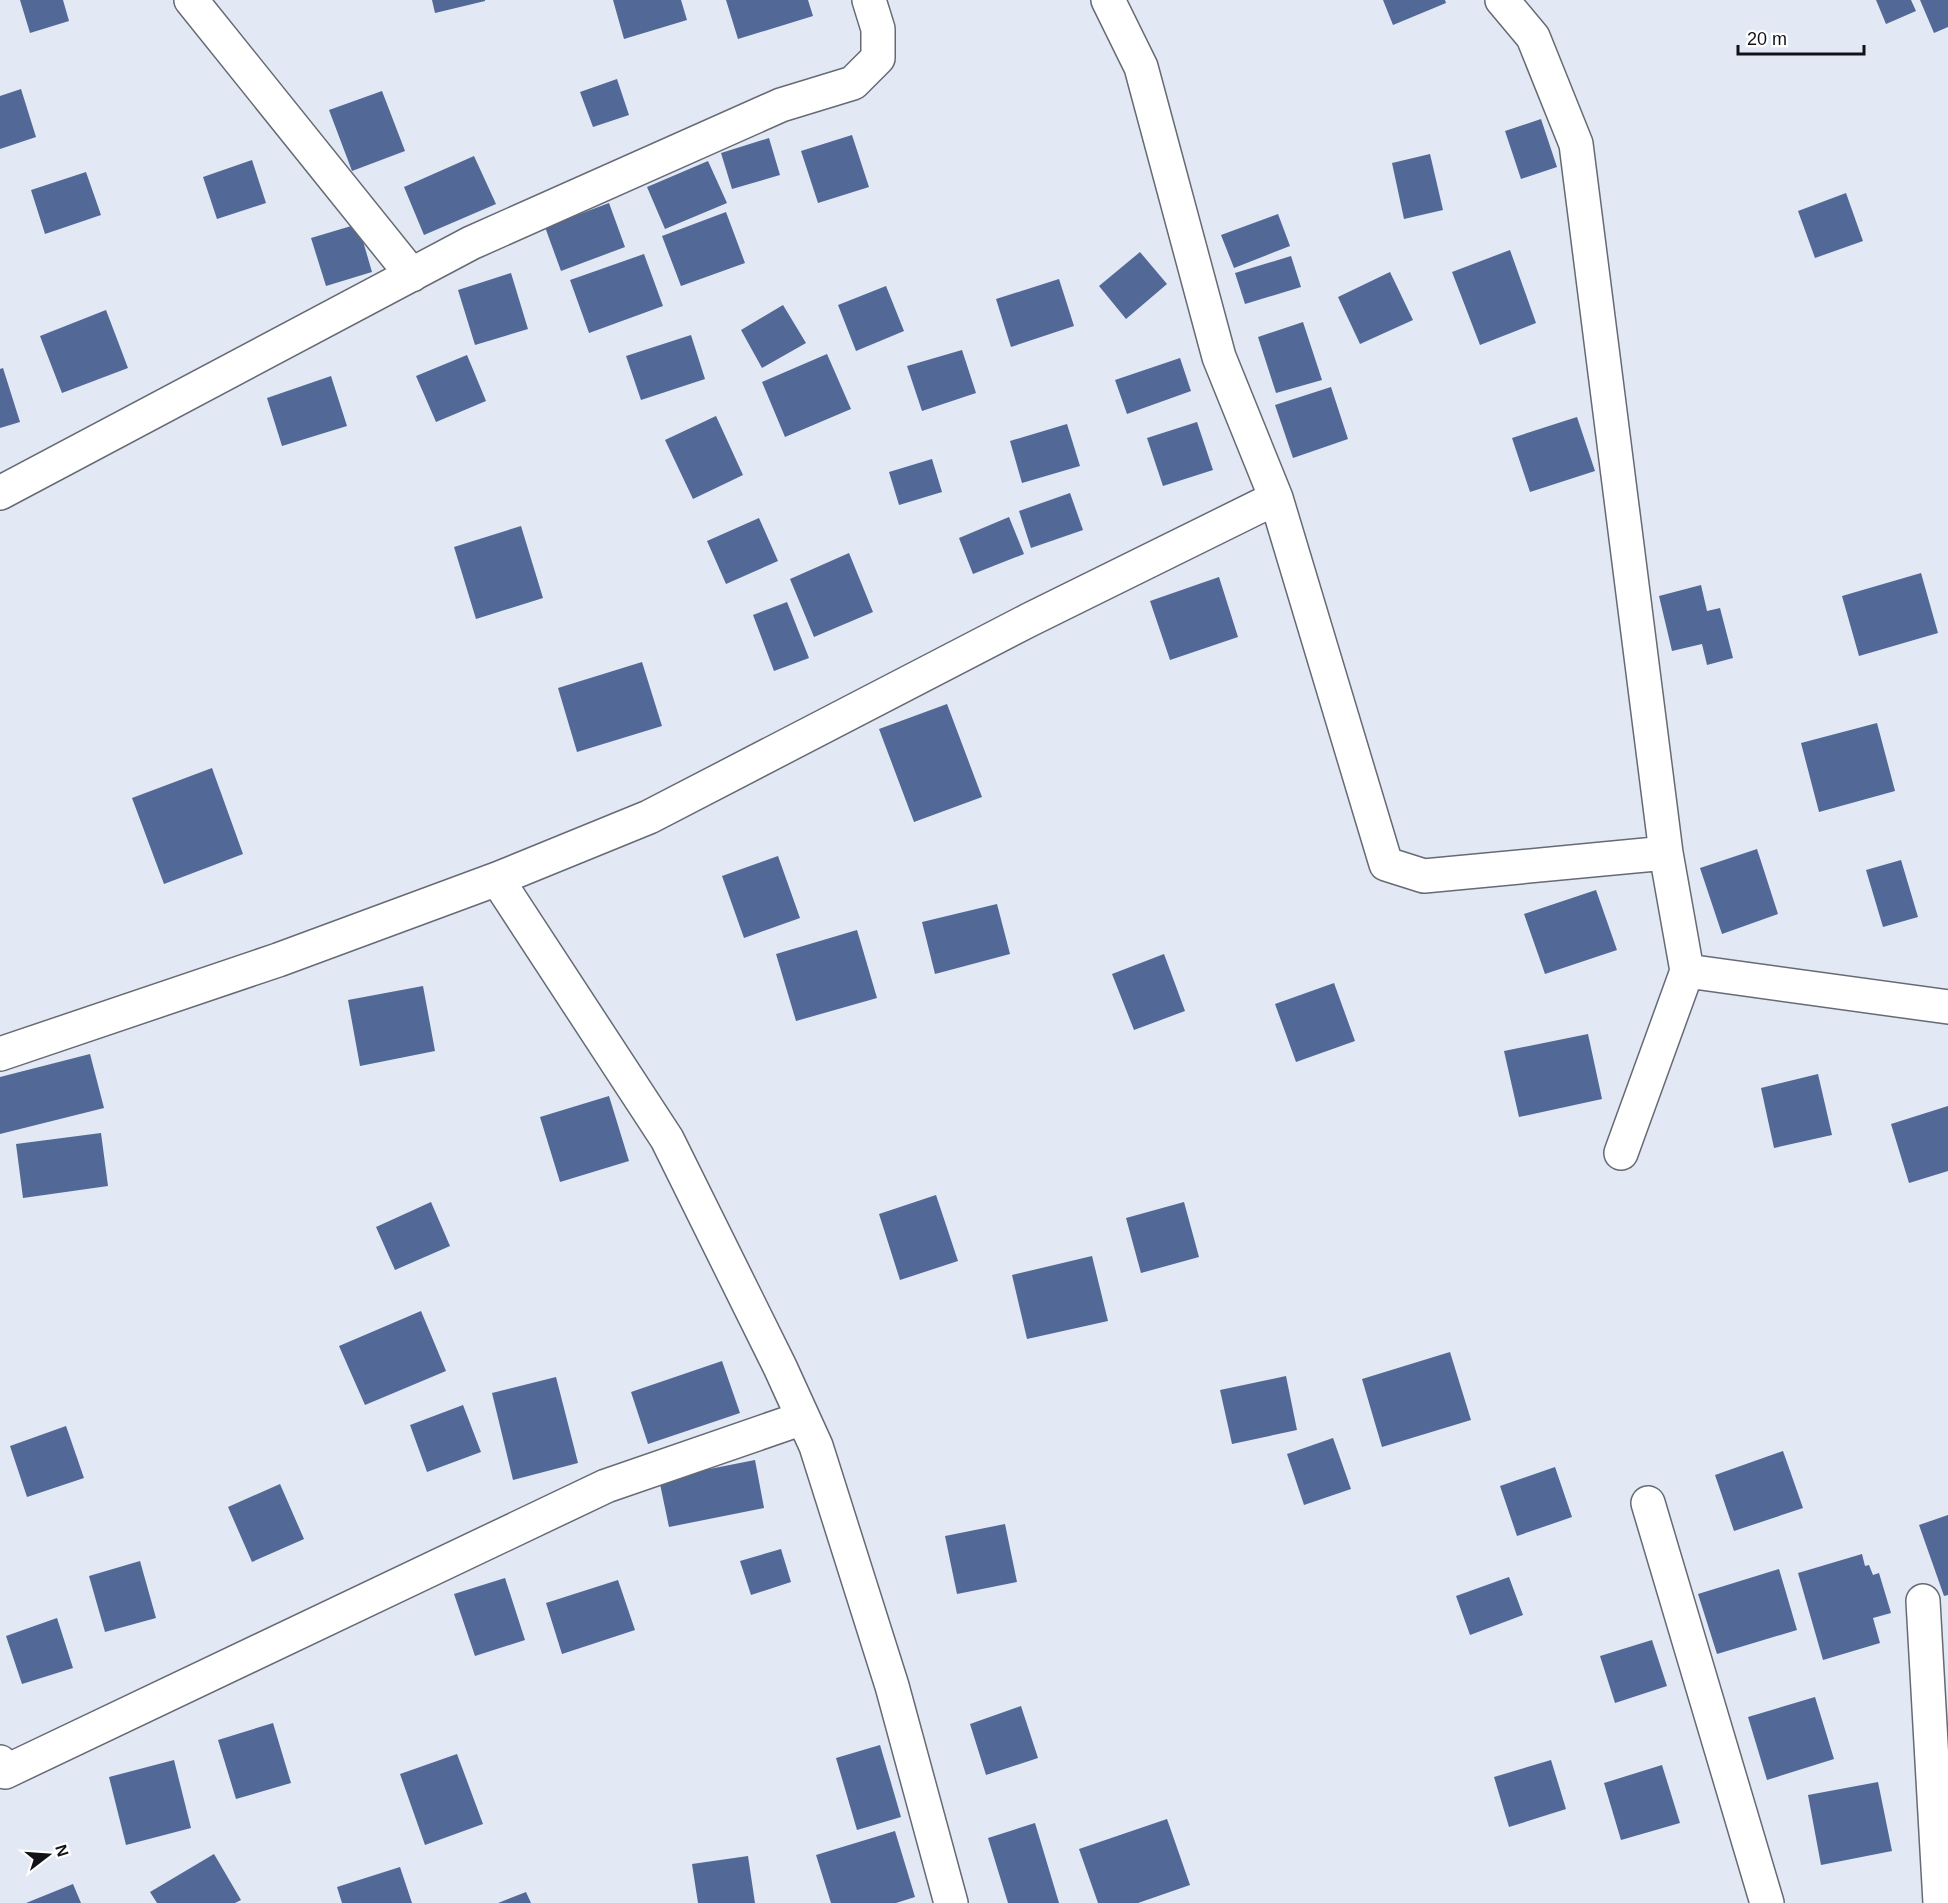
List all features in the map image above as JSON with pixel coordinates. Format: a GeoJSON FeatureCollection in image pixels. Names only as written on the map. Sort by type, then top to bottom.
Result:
{"type":"FeatureCollection","features":[{"type":"Feature","properties":{"kind":"street"},"geometry":{"type":"LineString","coordinates":[[191,0],[412,275]]}},
{"type":"Feature","properties":{"kind":"street"},"geometry":{"type":"LineString","coordinates":[[0,493],[471,243],[781,105],[853,83],[878,58],[878,29],[869,0]]}},
{"type":"Feature","properties":{"kind":"street"},"geometry":{"type":"LineString","coordinates":[[1108,0],[1141,67],[1219,357],[1276,498],[1386,864],[1424,876],[1666,853]]}},
{"type":"Feature","properties":{"kind":"street"},"geometry":{"type":"LineString","coordinates":[[1502,0],[1533,37],[1576,144],[1666,853],[1687,971],[1621,1153]]}},
{"type":"Feature","properties":{"kind":"street"},"geometry":{"type":"LineString","coordinates":[[0,1054],[278,960],[497,879],[649,818],[1018,625],[1276,498]]}},
{"type":"Feature","properties":{"kind":"street"},"geometry":{"type":"LineString","coordinates":[[497,879],[667,1139],[816,1446],[892,1686],[951,1903]]}},
{"type":"Feature","properties":{"kind":"street"},"geometry":{"type":"LineString","coordinates":[[1687,971],[1948,1007]]}},
{"type":"Feature","properties":{"kind":"street"},"geometry":{"type":"LineString","coordinates":[[0,1762],[5,1772],[606,1486],[803,1418]]}},
{"type":"Feature","properties":{"kind":"street"},"geometry":{"type":"LineString","coordinates":[[1648,1503],[1767,1903]]}},
{"type":"Feature","properties":{"kind":"street"},"geometry":{"type":"LineString","coordinates":[[1923,1601],[1940,1903]]}},
{"type":"Feature","properties":{"kind":"building"},"geometry":{"type":"Polygon","coordinates":[[[20,0],[63,0],[69,21],[30,33],[20,0]]]}},
{"type":"Feature","properties":{"kind":"building"},"geometry":{"type":"Polygon","coordinates":[[[432,0],[485,0],[485,1],[435,13],[432,0]]]}},
{"type":"Feature","properties":{"kind":"building"},"geometry":{"type":"Polygon","coordinates":[[[613,0],[681,0],[687,20],[624,39],[613,0]]]}},
{"type":"Feature","properties":{"kind":"building"},"geometry":{"type":"Polygon","coordinates":[[[726,0],[808,0],[813,16],[738,39],[726,0]]]}},
{"type":"Feature","properties":{"kind":"building"},"geometry":{"type":"Polygon","coordinates":[[[1383,0],[1445,0],[1446,3],[1393,25],[1383,0]]]}},
{"type":"Feature","properties":{"kind":"building"},"geometry":{"type":"Polygon","coordinates":[[[1876,0],[1911,0],[1916,11],[1886,24],[1876,0]]]}},
{"type":"Feature","properties":{"kind":"building"},"geometry":{"type":"Polygon","coordinates":[[[1920,0],[1948,0],[1948,27],[1934,33],[1920,0]]]}},
{"type":"Feature","properties":{"kind":"building"},"geometry":{"type":"Polygon","coordinates":[[[617,79],[629,115],[593,127],[580,92],[617,79]]]}},
{"type":"Feature","properties":{"kind":"building"},"geometry":{"type":"Polygon","coordinates":[[[21,89],[36,137],[0,149],[0,96],[21,89]]]}},
{"type":"Feature","properties":{"kind":"building"},"geometry":{"type":"Polygon","coordinates":[[[382,91],[405,151],[352,171],[329,110],[382,91]]]}},
{"type":"Feature","properties":{"kind":"building"},"geometry":{"type":"Polygon","coordinates":[[[1541,119],[1557,167],[1521,179],[1505,131],[1541,119]]]}},
{"type":"Feature","properties":{"kind":"building"},"geometry":{"type":"Polygon","coordinates":[[[852,135],[869,187],[818,203],[801,151],[852,135]]]}},
{"type":"Feature","properties":{"kind":"building"},"geometry":{"type":"Polygon","coordinates":[[[769,138],[780,175],[732,189],[721,153],[769,138]]]}},
{"type":"Feature","properties":{"kind":"building"},"geometry":{"type":"Polygon","coordinates":[[[1430,154],[1443,210],[1404,219],[1392,163],[1430,154]]]}},
{"type":"Feature","properties":{"kind":"building"},"geometry":{"type":"Polygon","coordinates":[[[474,156],[496,204],[424,235],[404,187],[474,156]]]}},
{"type":"Feature","properties":{"kind":"building"},"geometry":{"type":"Polygon","coordinates":[[[252,160],[266,203],[217,219],[203,177],[252,160]]]}},
{"type":"Feature","properties":{"kind":"building"},"geometry":{"type":"Polygon","coordinates":[[[708,161],[727,203],[665,229],[647,187],[708,161]]]}},
{"type":"Feature","properties":{"kind":"building"},"geometry":{"type":"Polygon","coordinates":[[[86,172],[101,215],[45,234],[31,190],[86,172]]]}},
{"type":"Feature","properties":{"kind":"building"},"geometry":{"type":"Polygon","coordinates":[[[1846,193],[1863,241],[1815,258],[1798,211],[1846,193]]]}},
{"type":"Feature","properties":{"kind":"building"},"geometry":{"type":"Polygon","coordinates":[[[609,203],[625,247],[561,271],[545,227],[609,203]]]}},
{"type":"Feature","properties":{"kind":"building"},"geometry":{"type":"Polygon","coordinates":[[[726,212],[745,263],[681,286],[662,236],[726,212]]]}},
{"type":"Feature","properties":{"kind":"building"},"geometry":{"type":"Polygon","coordinates":[[[1278,214],[1290,246],[1234,268],[1221,235],[1278,214]]]}},
{"type":"Feature","properties":{"kind":"building"},"geometry":{"type":"Polygon","coordinates":[[[358,224],[372,272],[326,286],[311,238],[358,224]]]}},
{"type":"Feature","properties":{"kind":"building"},"geometry":{"type":"Polygon","coordinates":[[[1510,250],[1536,323],[1480,345],[1452,272],[1510,250]]]}},
{"type":"Feature","properties":{"kind":"building"},"geometry":{"type":"Polygon","coordinates":[[[1140,252],[1167,284],[1126,319],[1099,286],[1140,252]]]}},
{"type":"Feature","properties":{"kind":"building"},"geometry":{"type":"Polygon","coordinates":[[[644,254],[663,306],[589,333],[570,280],[644,254]]]}},
{"type":"Feature","properties":{"kind":"building"},"geometry":{"type":"Polygon","coordinates":[[[1291,256],[1301,287],[1245,304],[1235,273],[1291,256]]]}},
{"type":"Feature","properties":{"kind":"building"},"geometry":{"type":"Polygon","coordinates":[[[1390,272],[1413,320],[1360,344],[1338,297],[1390,272]]]}},
{"type":"Feature","properties":{"kind":"building"},"geometry":{"type":"Polygon","coordinates":[[[511,273],[528,329],[475,345],[458,290],[511,273]]]}},
{"type":"Feature","properties":{"kind":"building"},"geometry":{"type":"Polygon","coordinates":[[[1059,279],[1074,326],[1011,347],[996,299],[1059,279]]]}},
{"type":"Feature","properties":{"kind":"building"},"geometry":{"type":"Polygon","coordinates":[[[886,286],[904,331],[856,351],[838,305],[886,286]]]}},
{"type":"Feature","properties":{"kind":"building"},"geometry":{"type":"Polygon","coordinates":[[[783,305],[806,343],[762,368],[741,330],[783,305]]]}},
{"type":"Feature","properties":{"kind":"building"},"geometry":{"type":"Polygon","coordinates":[[[106,310],[128,368],[62,393],[40,336],[106,310]]]}},
{"type":"Feature","properties":{"kind":"building"},"geometry":{"type":"Polygon","coordinates":[[[1303,322],[1322,380],[1276,393],[1258,337],[1303,322]]]}},
{"type":"Feature","properties":{"kind":"building"},"geometry":{"type":"Polygon","coordinates":[[[691,335],[705,379],[641,400],[626,356],[691,335]]]}},
{"type":"Feature","properties":{"kind":"building"},"geometry":{"type":"Polygon","coordinates":[[[962,350],[976,393],[922,411],[907,366],[962,350]]]}},
{"type":"Feature","properties":{"kind":"building"},"geometry":{"type":"Polygon","coordinates":[[[827,354],[851,409],[785,437],[762,382],[827,354]]]}},
{"type":"Feature","properties":{"kind":"building"},"geometry":{"type":"Polygon","coordinates":[[[467,355],[486,401],[436,422],[416,376],[467,355]]]}},
{"type":"Feature","properties":{"kind":"building"},"geometry":{"type":"Polygon","coordinates":[[[1180,358],[1191,391],[1127,414],[1115,380],[1180,358]]]}},
{"type":"Feature","properties":{"kind":"building"},"geometry":{"type":"Polygon","coordinates":[[[3,368],[20,422],[0,428],[0,369],[3,368]]]}},
{"type":"Feature","properties":{"kind":"building"},"geometry":{"type":"Polygon","coordinates":[[[331,376],[347,426],[282,446],[267,398],[331,376]]]}},
{"type":"Feature","properties":{"kind":"building"},"geometry":{"type":"Polygon","coordinates":[[[1331,387],[1348,439],[1293,458],[1275,405],[1331,387]]]}},
{"type":"Feature","properties":{"kind":"building"},"geometry":{"type":"Polygon","coordinates":[[[716,416],[743,475],[693,499],[665,440],[716,416]]]}},
{"type":"Feature","properties":{"kind":"building"},"geometry":{"type":"Polygon","coordinates":[[[1577,417],[1595,471],[1530,492],[1512,438],[1577,417]]]}},
{"type":"Feature","properties":{"kind":"building"},"geometry":{"type":"Polygon","coordinates":[[[1197,422],[1213,470],[1163,486],[1147,438],[1197,422]]]}},
{"type":"Feature","properties":{"kind":"building"},"geometry":{"type":"Polygon","coordinates":[[[1067,424],[1080,466],[1022,483],[1010,441],[1067,424]]]}},
{"type":"Feature","properties":{"kind":"building"},"geometry":{"type":"Polygon","coordinates":[[[932,459],[942,492],[899,505],[889,472],[932,459]]]}},
{"type":"Feature","properties":{"kind":"building"},"geometry":{"type":"Polygon","coordinates":[[[1070,493],[1083,530],[1031,548],[1019,511],[1070,493]]]}},
{"type":"Feature","properties":{"kind":"building"},"geometry":{"type":"Polygon","coordinates":[[[1009,517],[1024,554],[973,574],[959,538],[1009,517]]]}},
{"type":"Feature","properties":{"kind":"building"},"geometry":{"type":"Polygon","coordinates":[[[759,518],[778,561],[726,584],[707,541],[759,518]]]}},
{"type":"Feature","properties":{"kind":"building"},"geometry":{"type":"Polygon","coordinates":[[[521,526],[543,598],[476,619],[454,547],[521,526]]]}},
{"type":"Feature","properties":{"kind":"building"},"geometry":{"type":"Polygon","coordinates":[[[849,553],[873,612],[814,637],[790,579],[849,553]]]}},
{"type":"Feature","properties":{"kind":"building"},"geometry":{"type":"Polygon","coordinates":[[[1921,573],[1938,633],[1859,656],[1842,596],[1921,573]]]}},
{"type":"Feature","properties":{"kind":"building"},"geometry":{"type":"Polygon","coordinates":[[[1219,577],[1238,637],[1170,660],[1150,601],[1219,577]]]}},
{"type":"Feature","properties":{"kind":"building"},"geometry":{"type":"Polygon","coordinates":[[[1701,585],[1707,611],[1720,608],[1733,658],[1707,665],[1702,644],[1672,651],[1659,596],[1701,585]]]}},
{"type":"Feature","properties":{"kind":"building"},"geometry":{"type":"Polygon","coordinates":[[[787,602],[809,658],[774,671],[753,615],[787,602]]]}},
{"type":"Feature","properties":{"kind":"building"},"geometry":{"type":"Polygon","coordinates":[[[642,662],[662,726],[577,752],[558,688],[642,662]]]}},
{"type":"Feature","properties":{"kind":"building"},"geometry":{"type":"Polygon","coordinates":[[[947,704],[982,797],[914,822],[879,729],[947,704]]]}},
{"type":"Feature","properties":{"kind":"building"},"geometry":{"type":"Polygon","coordinates":[[[1877,723],[1895,791],[1819,812],[1801,743],[1877,723]]]}},
{"type":"Feature","properties":{"kind":"building"},"geometry":{"type":"Polygon","coordinates":[[[212,768],[243,854],[164,884],[132,798],[212,768]]]}},
{"type":"Feature","properties":{"kind":"building"},"geometry":{"type":"Polygon","coordinates":[[[1757,849],[1778,914],[1722,934],[1700,868],[1757,849]]]}},
{"type":"Feature","properties":{"kind":"building"},"geometry":{"type":"Polygon","coordinates":[[[778,856],[800,918],[744,938],[722,876],[778,856]]]}},
{"type":"Feature","properties":{"kind":"building"},"geometry":{"type":"Polygon","coordinates":[[[1901,860],[1918,917],[1883,927],[1866,870],[1901,860]]]}},
{"type":"Feature","properties":{"kind":"building"},"geometry":{"type":"Polygon","coordinates":[[[1596,890],[1617,950],[1545,974],[1524,914],[1596,890]]]}},
{"type":"Feature","properties":{"kind":"building"},"geometry":{"type":"Polygon","coordinates":[[[997,904],[1010,954],[935,974],[922,922],[997,904]]]}},
{"type":"Feature","properties":{"kind":"building"},"geometry":{"type":"Polygon","coordinates":[[[857,930],[877,998],[796,1021],[776,954],[857,930]]]}},
{"type":"Feature","properties":{"kind":"building"},"geometry":{"type":"Polygon","coordinates":[[[1164,954],[1185,1011],[1134,1030],[1112,974],[1164,954]]]}},
{"type":"Feature","properties":{"kind":"building"},"geometry":{"type":"Polygon","coordinates":[[[1334,983],[1355,1041],[1296,1062],[1275,1004],[1334,983]]]}},
{"type":"Feature","properties":{"kind":"building"},"geometry":{"type":"Polygon","coordinates":[[[423,986],[435,1051],[360,1066],[348,1000],[423,986]]]}},
{"type":"Feature","properties":{"kind":"building"},"geometry":{"type":"Polygon","coordinates":[[[1588,1034],[1602,1099],[1519,1117],[1504,1051],[1588,1034]]]}},
{"type":"Feature","properties":{"kind":"building"},"geometry":{"type":"Polygon","coordinates":[[[90,1054],[104,1108],[0,1134],[0,1077],[90,1054]]]}},
{"type":"Feature","properties":{"kind":"building"},"geometry":{"type":"Polygon","coordinates":[[[1818,1074],[1832,1135],[1774,1148],[1761,1088],[1818,1074]]]}},
{"type":"Feature","properties":{"kind":"building"},"geometry":{"type":"Polygon","coordinates":[[[609,1096],[629,1161],[560,1182],[540,1117],[609,1096]]]}},
{"type":"Feature","properties":{"kind":"building"},"geometry":{"type":"Polygon","coordinates":[[[1948,1106],[1948,1171],[1909,1183],[1891,1124],[1948,1106]]]}},
{"type":"Feature","properties":{"kind":"building"},"geometry":{"type":"Polygon","coordinates":[[[101,1133],[108,1186],[23,1198],[16,1144],[101,1133]]]}},
{"type":"Feature","properties":{"kind":"building"},"geometry":{"type":"Polygon","coordinates":[[[936,1195],[958,1261],[900,1280],[879,1214],[936,1195]]]}},
{"type":"Feature","properties":{"kind":"building"},"geometry":{"type":"Polygon","coordinates":[[[431,1202],[450,1246],[395,1270],[376,1227],[431,1202]]]}},
{"type":"Feature","properties":{"kind":"building"},"geometry":{"type":"Polygon","coordinates":[[[1184,1202],[1199,1257],[1141,1273],[1126,1218],[1184,1202]]]}},
{"type":"Feature","properties":{"kind":"building"},"geometry":{"type":"Polygon","coordinates":[[[1092,1256],[1108,1321],[1027,1339],[1012,1275],[1092,1256]]]}},
{"type":"Feature","properties":{"kind":"building"},"geometry":{"type":"Polygon","coordinates":[[[421,1311],[446,1371],[365,1405],[339,1346],[421,1311]]]}},
{"type":"Feature","properties":{"kind":"building"},"geometry":{"type":"Polygon","coordinates":[[[1450,1352],[1471,1420],[1382,1447],[1362,1379],[1450,1352]]]}},
{"type":"Feature","properties":{"kind":"building"},"geometry":{"type":"Polygon","coordinates":[[[722,1361],[740,1413],[648,1444],[631,1392],[722,1361]]]}},
{"type":"Feature","properties":{"kind":"building"},"geometry":{"type":"Polygon","coordinates":[[[1286,1376],[1297,1430],[1232,1444],[1220,1390],[1286,1376]]]}},
{"type":"Feature","properties":{"kind":"building"},"geometry":{"type":"Polygon","coordinates":[[[556,1377],[578,1463],[513,1480],[492,1393],[556,1377]]]}},
{"type":"Feature","properties":{"kind":"building"},"geometry":{"type":"Polygon","coordinates":[[[463,1405],[481,1452],[427,1472],[410,1425],[463,1405]]]}},
{"type":"Feature","properties":{"kind":"building"},"geometry":{"type":"Polygon","coordinates":[[[66,1426],[84,1478],[27,1497],[10,1446],[66,1426]]]}},
{"type":"Feature","properties":{"kind":"building"},"geometry":{"type":"Polygon","coordinates":[[[1333,1438],[1351,1489],[1304,1505],[1287,1454],[1333,1438]]]}},
{"type":"Feature","properties":{"kind":"building"},"geometry":{"type":"Polygon","coordinates":[[[1783,1451],[1803,1508],[1734,1531],[1715,1475],[1783,1451]]]}},
{"type":"Feature","properties":{"kind":"building"},"geometry":{"type":"Polygon","coordinates":[[[755,1460],[764,1508],[669,1527],[659,1479],[755,1460]]]}},
{"type":"Feature","properties":{"kind":"building"},"geometry":{"type":"Polygon","coordinates":[[[1555,1467],[1572,1517],[1517,1536],[1500,1486],[1555,1467]]]}},
{"type":"Feature","properties":{"kind":"building"},"geometry":{"type":"Polygon","coordinates":[[[280,1484],[304,1539],[252,1562],[228,1507],[280,1484]]]}},
{"type":"Feature","properties":{"kind":"building"},"geometry":{"type":"Polygon","coordinates":[[[1948,1515],[1948,1595],[1944,1596],[1919,1525],[1948,1515]]]}},
{"type":"Feature","properties":{"kind":"building"},"geometry":{"type":"Polygon","coordinates":[[[1005,1524],[1017,1582],[957,1594],[945,1536],[1005,1524]]]}},
{"type":"Feature","properties":{"kind":"building"},"geometry":{"type":"Polygon","coordinates":[[[781,1549],[791,1582],[751,1595],[740,1561],[781,1549]]]}},
{"type":"Feature","properties":{"kind":"building"},"geometry":{"type":"Polygon","coordinates":[[[1862,1554],[1865,1566],[1869,1565],[1873,1575],[1879,1573],[1891,1613],[1873,1618],[1880,1643],[1823,1660],[1798,1573],[1862,1554]]]}},
{"type":"Feature","properties":{"kind":"building"},"geometry":{"type":"Polygon","coordinates":[[[140,1561],[156,1618],[105,1632],[89,1576],[140,1561]]]}},
{"type":"Feature","properties":{"kind":"building"},"geometry":{"type":"Polygon","coordinates":[[[1779,1569],[1797,1630],[1717,1654],[1698,1594],[1779,1569]]]}},
{"type":"Feature","properties":{"kind":"building"},"geometry":{"type":"Polygon","coordinates":[[[1509,1577],[1523,1615],[1470,1635],[1456,1596],[1509,1577]]]}},
{"type":"Feature","properties":{"kind":"building"},"geometry":{"type":"Polygon","coordinates":[[[505,1578],[525,1640],[475,1656],[454,1594],[505,1578]]]}},
{"type":"Feature","properties":{"kind":"building"},"geometry":{"type":"Polygon","coordinates":[[[618,1580],[635,1630],[562,1654],[546,1603],[618,1580]]]}},
{"type":"Feature","properties":{"kind":"building"},"geometry":{"type":"Polygon","coordinates":[[[57,1618],[73,1668],[22,1684],[6,1636],[57,1618]]]}},
{"type":"Feature","properties":{"kind":"building"},"geometry":{"type":"Polygon","coordinates":[[[1652,1640],[1667,1686],[1615,1703],[1600,1656],[1652,1640]]]}},
{"type":"Feature","properties":{"kind":"building"},"geometry":{"type":"Polygon","coordinates":[[[1815,1697],[1834,1759],[1767,1780],[1748,1717],[1815,1697]]]}},
{"type":"Feature","properties":{"kind":"building"},"geometry":{"type":"Polygon","coordinates":[[[1021,1706],[1038,1758],[986,1775],[970,1724],[1021,1706]]]}},
{"type":"Feature","properties":{"kind":"building"},"geometry":{"type":"Polygon","coordinates":[[[273,1723],[291,1783],[236,1799],[218,1740],[273,1723]]]}},
{"type":"Feature","properties":{"kind":"building"},"geometry":{"type":"Polygon","coordinates":[[[880,1745],[901,1817],[857,1830],[836,1758],[880,1745]]]}},
{"type":"Feature","properties":{"kind":"building"},"geometry":{"type":"Polygon","coordinates":[[[457,1754],[483,1824],[425,1845],[400,1774],[457,1754]]]}},
{"type":"Feature","properties":{"kind":"building"},"geometry":{"type":"Polygon","coordinates":[[[174,1760],[191,1828],[126,1845],[109,1777],[174,1760]]]}},
{"type":"Feature","properties":{"kind":"building"},"geometry":{"type":"Polygon","coordinates":[[[1551,1760],[1566,1809],[1509,1827],[1494,1777],[1551,1760]]]}},
{"type":"Feature","properties":{"kind":"building"},"geometry":{"type":"Polygon","coordinates":[[[1662,1765],[1680,1823],[1621,1840],[1604,1783],[1662,1765]]]}},
{"type":"Feature","properties":{"kind":"building"},"geometry":{"type":"Polygon","coordinates":[[[1878,1782],[1892,1851],[1821,1865],[1808,1795],[1878,1782]]]}},
{"type":"Feature","properties":{"kind":"building"},"geometry":{"type":"Polygon","coordinates":[[[1167,1819],[1190,1885],[1138,1903],[1098,1903],[1079,1849],[1167,1819]]]}},
{"type":"Feature","properties":{"kind":"building"},"geometry":{"type":"Polygon","coordinates":[[[1035,1823],[1059,1903],[1008,1903],[988,1838],[1035,1823]]]}},
{"type":"Feature","properties":{"kind":"building"},"geometry":{"type":"Polygon","coordinates":[[[895,1831],[915,1897],[896,1903],[831,1903],[816,1855],[895,1831]]]}},
{"type":"Feature","properties":{"kind":"building"},"geometry":{"type":"Polygon","coordinates":[[[214,1854],[241,1900],[235,1903],[157,1903],[150,1892],[214,1854]]]}},
{"type":"Feature","properties":{"kind":"building"},"geometry":{"type":"Polygon","coordinates":[[[748,1856],[755,1903],[698,1903],[692,1864],[748,1856]]]}},
{"type":"Feature","properties":{"kind":"building"},"geometry":{"type":"Polygon","coordinates":[[[400,1867],[412,1903],[342,1903],[337,1887],[400,1867]]]}},
{"type":"Feature","properties":{"kind":"building"},"geometry":{"type":"Polygon","coordinates":[[[73,1884],[81,1903],[26,1903],[73,1884]]]}},
{"type":"Feature","properties":{"kind":"building"},"geometry":{"type":"Polygon","coordinates":[[[526,1892],[531,1903],[498,1903],[526,1892]]]}}]}
